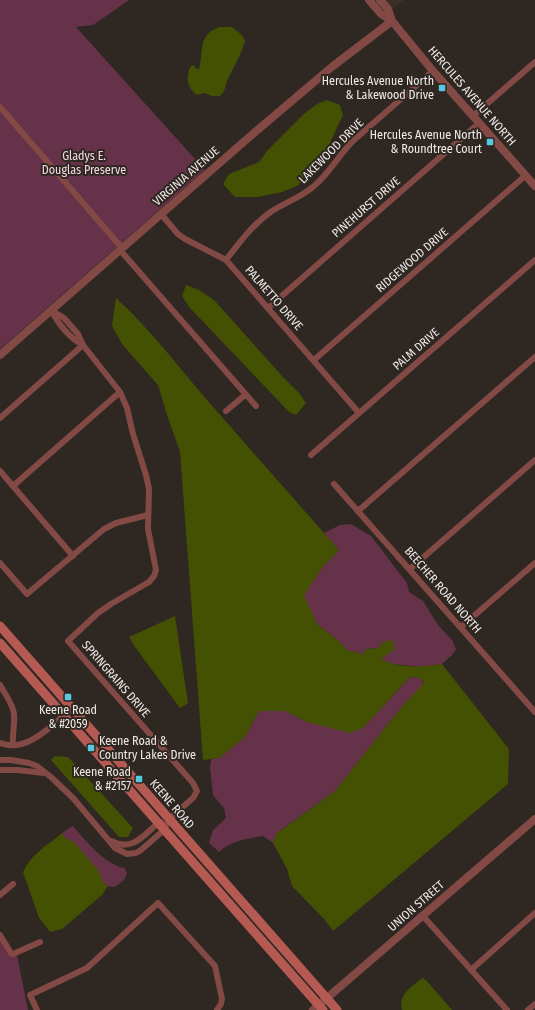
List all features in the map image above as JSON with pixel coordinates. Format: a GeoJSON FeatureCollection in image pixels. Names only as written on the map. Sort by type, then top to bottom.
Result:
{"type":"FeatureCollection","features":[{"type":"Feature","properties":{"kind":"main road","name":"KEENE ROAD"},"geometry":{"type":"LineString","coordinates":[[0,626],[337,1010]]}},
{"type":"Feature","properties":{"kind":"main road","name":"KEENE ROAD"},"geometry":{"type":"LineString","coordinates":[[0,644],[252,930],[318,1008]]}},
{"type":"Feature","properties":{"kind":"main road"},"geometry":{"type":"LineString","coordinates":[[252,930],[274,948],[314,993],[321,997],[327,998]]}},
{"type":"Feature","properties":{"kind":"main road"},"geometry":{"type":"LineString","coordinates":[[318,1008],[324,1006],[331,1010]]}},
{"type":"Feature","properties":{"kind":"street"},"geometry":{"type":"LineString","coordinates":[[369,0],[381,14],[392,20]]}},
{"type":"Feature","properties":{"kind":"street"},"geometry":{"type":"LineString","coordinates":[[380,0],[388,9],[392,20]]}},
{"type":"Feature","properties":{"kind":"street","name":"HERCULES AVENUE NORTH"},"geometry":{"type":"LineString","coordinates":[[392,20],[433,71],[535,186]]}},
{"type":"Feature","properties":{"kind":"street","name":"VIRGINIA AVENUE"},"geometry":{"type":"LineString","coordinates":[[0,355],[160,214],[333,66],[392,20]]}},
{"type":"Feature","properties":{"kind":"street"},"geometry":{"type":"LineString","coordinates":[[473,116],[535,62]]}},
{"type":"Feature","properties":{"kind":"street","name":"LAKEWOOD DRIVE"},"geometry":{"type":"LineString","coordinates":[[226,260],[248,232],[273,211],[314,186],[327,173],[345,149],[354,140],[433,71]]}},
{"type":"Feature","properties":{"kind":"street"},"geometry":{"type":"LineString","coordinates":[[0,107],[245,395],[256,406]]}},
{"type":"Feature","properties":{"kind":"street","name":"PINEHURST DRIVE"},"geometry":{"type":"LineString","coordinates":[[268,308],[479,123]]}},
{"type":"Feature","properties":{"kind":"street","name":"RIDGEWOOD DRIVE"},"geometry":{"type":"LineString","coordinates":[[314,360],[526,176]]}},
{"type":"Feature","properties":{"kind":"street","name":"PALMETTO DRIVE"},"geometry":{"type":"LineString","coordinates":[[160,214],[178,234],[185,239],[226,260],[359,413]]}},
{"type":"Feature","properties":{"kind":"street","name":"PALM DRIVE"},"geometry":{"type":"LineString","coordinates":[[311,455],[535,260]]}},
{"type":"Feature","properties":{"kind":"street","name":"SPRINGRAINS DRIVE"},"geometry":{"type":"LineString","coordinates":[[51,310],[58,323],[72,339],[83,345],[120,392],[149,489],[148,529],[156,563],[156,570],[150,582],[111,604],[68,640],[196,786],[197,790],[193,798],[169,819]]}},
{"type":"Feature","properties":{"kind":"street"},"geometry":{"type":"LineString","coordinates":[[0,418],[83,345]]}},
{"type":"Feature","properties":{"kind":"street"},"geometry":{"type":"LineString","coordinates":[[358,511],[535,357]]}},
{"type":"Feature","properties":{"kind":"street"},"geometry":{"type":"LineString","coordinates":[[13,486],[120,392]]}},
{"type":"Feature","properties":{"kind":"street"},"geometry":{"type":"LineString","coordinates":[[226,411],[245,395]]}},
{"type":"Feature","properties":{"kind":"street"},"geometry":{"type":"LineString","coordinates":[[410,569],[535,460]]}},
{"type":"Feature","properties":{"kind":"street"},"geometry":{"type":"LineString","coordinates":[[0,471],[73,556]]}},
{"type":"Feature","properties":{"kind":"street","name":"BEECHER ROAD NORTH"},"geometry":{"type":"LineString","coordinates":[[334,484],[535,712]]}},
{"type":"Feature","properties":{"kind":"street"},"geometry":{"type":"LineString","coordinates":[[0,563],[27,594],[104,530],[116,523],[148,515]]}},
{"type":"Feature","properties":{"kind":"street"},"geometry":{"type":"LineString","coordinates":[[461,627],[535,563]]}},
{"type":"Feature","properties":{"kind":"street"},"geometry":{"type":"LineString","coordinates":[[0,685],[12,705],[14,713],[12,736],[14,745]]}},
{"type":"Feature","properties":{"kind":"street"},"geometry":{"type":"LineString","coordinates":[[0,743],[14,745],[27,742],[40,734],[72,708]]}},
{"type":"Feature","properties":{"kind":"street"},"geometry":{"type":"LineString","coordinates":[[7,770],[3,760],[29,763],[37,766],[65,789],[118,851],[127,854],[141,850],[161,826],[169,819]]}},
{"type":"Feature","properties":{"kind":"street"},"geometry":{"type":"LineString","coordinates":[[0,770],[44,773]]}},
{"type":"Feature","properties":{"kind":"street","name":"UNION STREET"},"geometry":{"type":"LineString","coordinates":[[318,1008],[327,998],[535,819]]}},
{"type":"Feature","properties":{"kind":"street"},"geometry":{"type":"LineString","coordinates":[[109,840],[120,844],[133,843],[161,826]]}},
{"type":"Feature","properties":{"kind":"street"},"geometry":{"type":"LineString","coordinates":[[0,895],[13,884]]}},
{"type":"Feature","properties":{"kind":"street"},"geometry":{"type":"LineString","coordinates":[[37,1010],[30,995],[87,968],[158,903],[215,966],[222,999],[217,1010]]}},
{"type":"Feature","properties":{"kind":"street"},"geometry":{"type":"LineString","coordinates":[[471,970],[535,913]]}},
{"type":"Feature","properties":{"kind":"street"},"geometry":{"type":"LineString","coordinates":[[423,916],[507,1010]]}},
{"type":"Feature","properties":{"kind":"street"},"geometry":{"type":"LineString","coordinates":[[0,935],[13,954],[40,942]]}},
{"type":"Feature","properties":{"kind":"street"},"geometry":{"type":"LineString","coordinates":[[528,1010],[535,1004]]}},
{"type":"Feature","properties":{"kind":"shaded area"},"geometry":{"type":"Polygon","coordinates":[[[384,0],[404,0],[391,10],[384,0]]]}},
{"type":"Feature","properties":{"kind":"shaded area"},"geometry":{"type":"Polygon","coordinates":[[[220,27],[232,27],[242,35],[245,41],[222,94],[220,96],[212,96],[204,93],[197,95],[189,86],[189,70],[191,66],[194,65],[195,68],[199,69],[205,39],[213,30],[220,27]]]}},
{"type":"Feature","properties":{"kind":"shaded area"},"geometry":{"type":"Polygon","coordinates":[[[327,100],[340,105],[343,115],[329,145],[314,162],[299,185],[282,192],[258,197],[235,197],[223,184],[229,174],[259,162],[267,151],[304,114],[317,104],[327,100]]]}},
{"type":"Feature","properties":{"kind":"shaded area"},"geometry":{"type":"Polygon","coordinates":[[[186,285],[199,290],[214,300],[300,394],[306,403],[296,415],[289,412],[190,308],[182,296],[186,285]]]}},
{"type":"Feature","properties":{"kind":"shaded area"},"geometry":{"type":"Polygon","coordinates":[[[116,298],[152,335],[339,550],[322,568],[304,595],[317,624],[339,641],[347,650],[363,654],[366,649],[378,648],[383,642],[392,640],[395,649],[381,659],[403,666],[427,666],[442,664],[509,749],[508,784],[333,931],[325,920],[292,886],[287,869],[273,843],[276,834],[335,791],[387,725],[424,683],[420,678],[410,677],[363,728],[350,733],[307,722],[285,711],[259,711],[245,737],[219,758],[203,760],[180,452],[158,385],[122,344],[112,326],[116,298]]]}},
{"type":"Feature","properties":{"kind":"shaded area"},"geometry":{"type":"Polygon","coordinates":[[[175,616],[188,703],[180,708],[129,637],[175,616]]]}},
{"type":"Feature","properties":{"kind":"shaded area"},"geometry":{"type":"Polygon","coordinates":[[[55,756],[68,757],[133,828],[128,837],[119,837],[51,760],[55,756]]]}},
{"type":"Feature","properties":{"kind":"shaded area"},"geometry":{"type":"Polygon","coordinates":[[[62,833],[65,838],[74,842],[98,870],[104,883],[108,886],[102,895],[62,929],[50,932],[39,918],[23,872],[30,860],[35,855],[62,833]]]}},
{"type":"Feature","properties":{"kind":"shaded area"},"geometry":{"type":"Polygon","coordinates":[[[422,978],[426,980],[452,1010],[402,1010],[402,999],[406,991],[422,978]]]}},
{"type":"Feature","properties":{"kind":"green space","name":"Gladys E. Douglas Preserve"},"geometry":{"type":"Polygon","coordinates":[[[0,0],[129,0],[93,25],[76,27],[205,170],[0,349],[0,0]]]}},
{"type":"Feature","properties":{"kind":"green space"},"geometry":{"type":"Polygon","coordinates":[[[351,524],[371,536],[407,583],[409,592],[423,601],[438,625],[452,640],[456,649],[453,654],[442,664],[421,667],[392,664],[381,659],[383,642],[378,648],[366,649],[363,654],[347,650],[339,641],[317,624],[303,595],[322,568],[339,550],[324,533],[340,525],[351,524]]]}},
{"type":"Feature","properties":{"kind":"green space"},"geometry":{"type":"Polygon","coordinates":[[[410,677],[420,678],[424,684],[407,701],[387,725],[335,791],[277,833],[273,843],[263,836],[245,839],[234,842],[219,852],[209,843],[213,830],[226,818],[224,808],[213,795],[210,768],[211,759],[219,758],[245,737],[259,711],[285,711],[307,722],[363,728],[410,677]]]}},
{"type":"Feature","properties":{"kind":"green space"},"geometry":{"type":"Polygon","coordinates":[[[73,826],[96,852],[110,862],[125,868],[127,874],[124,880],[115,887],[106,886],[62,833],[73,826]]]}},
{"type":"Feature","properties":{"kind":"green space"},"geometry":{"type":"Polygon","coordinates":[[[0,936],[17,955],[28,1010],[0,1010],[0,936]]]}},
{"type":"Feature","properties":{"kind":"place","name":"Hercules Avenue North & Lakewood Drive"},"geometry":{"type":"Point","coordinates":[442,88]}},
{"type":"Feature","properties":{"kind":"place","name":"Hercules Avenue North & Roundtree Court"},"geometry":{"type":"Point","coordinates":[490,142]}},
{"type":"Feature","properties":{"kind":"place","name":"Keene Road & #2059"},"geometry":{"type":"Point","coordinates":[68,697]}},
{"type":"Feature","properties":{"kind":"place","name":"Keene Road & Country Lakes Drive"},"geometry":{"type":"Point","coordinates":[91,748]}},
{"type":"Feature","properties":{"kind":"place","name":"Keene Road & #2157"},"geometry":{"type":"Point","coordinates":[139,779]}}]}
